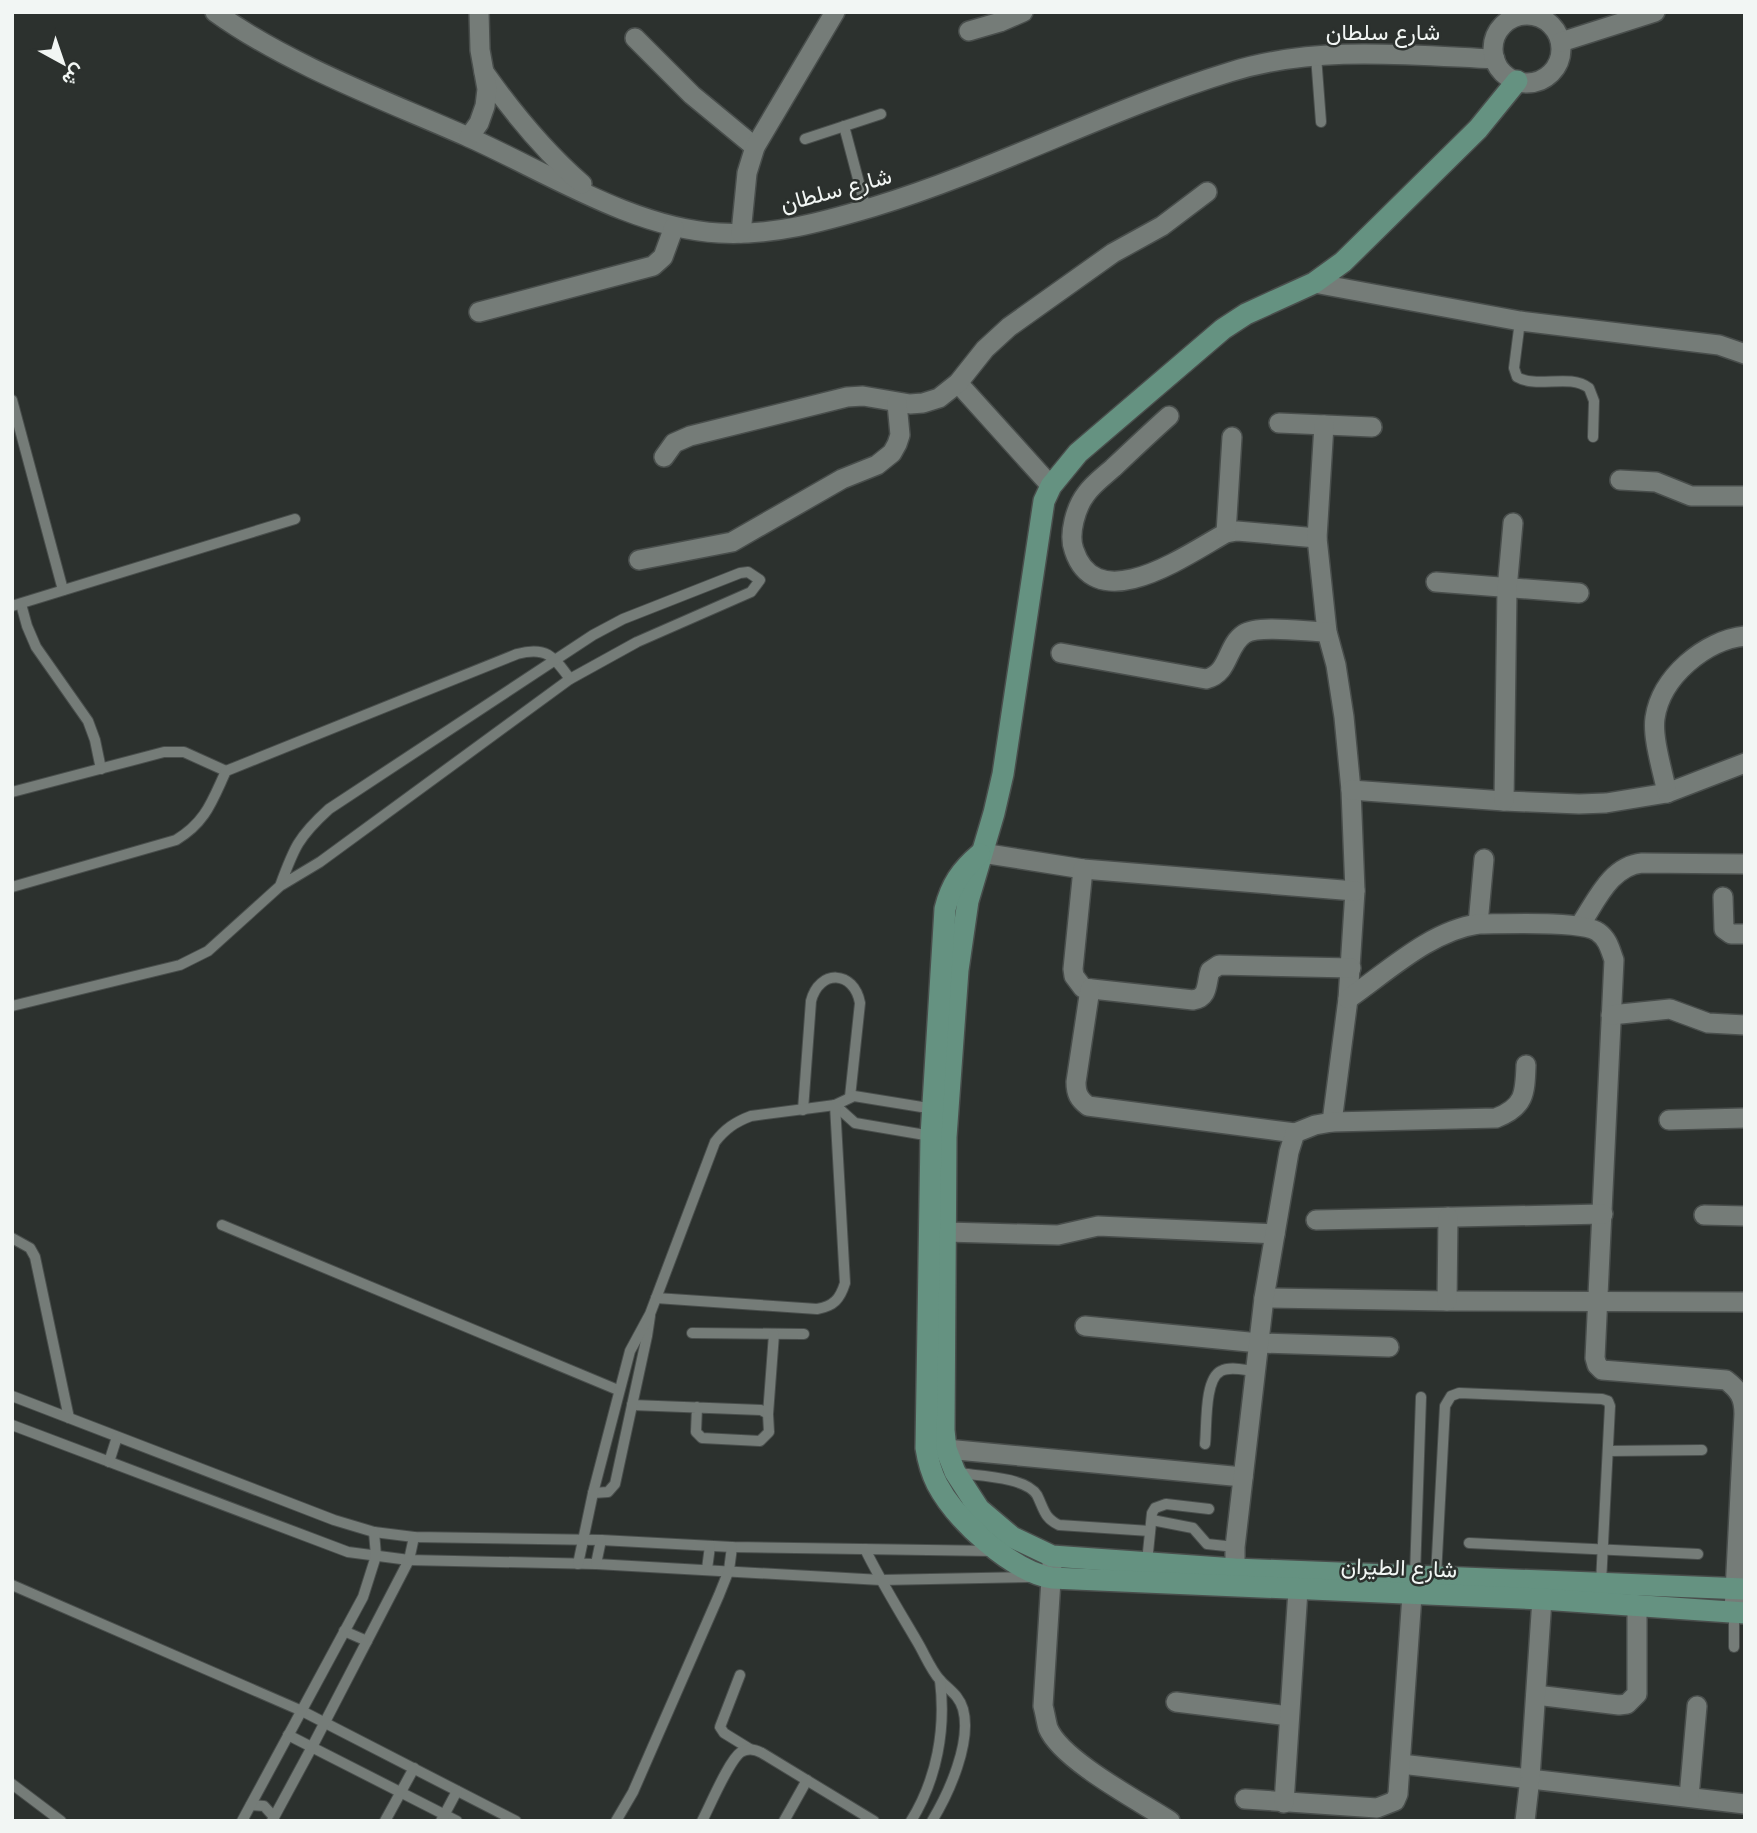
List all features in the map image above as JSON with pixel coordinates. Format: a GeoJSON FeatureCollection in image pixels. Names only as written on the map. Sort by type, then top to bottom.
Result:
{"type":"FeatureCollection","features":[{"type":"Feature","properties":{"kind":"street","name":"شارع سلطان"},"geometry":{"type":"LineString","coordinates":[[215,12],[245,34],[602,200],[674,227],[719,233],[790,230],[866,209],[956,178],[1221,75],[1268,62],[1362,53],[1495,59]]}},
{"type":"Feature","properties":{"kind":"street"},"geometry":{"type":"LineString","coordinates":[[469,137],[479,123],[487,89],[480,50],[479,12]]}},
{"type":"Feature","properties":{"kind":"street"},"geometry":{"type":"LineString","coordinates":[[740,233],[747,173],[755,147],[835,12]]}},
{"type":"Feature","properties":{"kind":"street"},"geometry":{"type":"LineString","coordinates":[[969,31],[1023,12]]}},
{"type":"Feature","properties":{"kind":"street"},"geometry":{"type":"LineString","coordinates":[[1561,42],[1655,12]]}},
{"type":"Feature","properties":{"kind":"street"},"geometry":{"type":"LineString","coordinates":[[1526,15],[1551,17],[1561,42],[1561,54],[1550,74],[1528,83],[1507,76],[1495,59],[1493,47],[1496,35],[1504,24],[1526,15]]}},
{"type":"Feature","properties":{"kind":"street"},"geometry":{"type":"LineString","coordinates":[[635,38],[692,95],[755,147]]}},
{"type":"Feature","properties":{"kind":"street"},"geometry":{"type":"LineString","coordinates":[[484,72],[537,141],[568,172],[602,200]]}},
{"type":"Feature","properties":{"kind":"street"},"geometry":{"type":"LineString","coordinates":[[1047,1578],[999,1551],[974,1530],[947,1501],[929,1466],[926,1448],[939,1136],[960,957],[968,901],[1003,774],[1044,501],[1051,486],[1077,453],[1223,329],[1246,314],[1314,283],[1356,250],[1478,129],[1517,81]]}},
{"type":"Feature","properties":{"kind":"street"},"geometry":{"type":"LineString","coordinates":[[664,457],[674,443],[690,436],[847,397],[863,396],[897,403],[923,404],[939,398],[958,383],[997,336],[1113,253],[1162,226],[1207,192]]}},
{"type":"Feature","properties":{"kind":"street"},"geometry":{"type":"LineString","coordinates":[[479,312],[653,266],[663,257],[674,227]]}},
{"type":"Feature","properties":{"kind":"street"},"geometry":{"type":"LineString","coordinates":[[1314,283],[1520,321],[1719,345],[1745,354]]}},
{"type":"Feature","properties":{"kind":"street"},"geometry":{"type":"LineString","coordinates":[[958,383],[1051,486]]}},
{"type":"Feature","properties":{"kind":"street"},"geometry":{"type":"LineString","coordinates":[[639,560],[732,542],[842,479],[877,465],[892,453],[900,435],[897,403]]}},
{"type":"Feature","properties":{"kind":"street"},"geometry":{"type":"LineString","coordinates":[[1169,416],[1085,494],[1074,523],[1073,549],[1084,569],[1099,579],[1117,582],[1137,580],[1226,533],[1247,530],[1317,538]]}},
{"type":"Feature","properties":{"kind":"street"},"geometry":{"type":"LineString","coordinates":[[1279,423],[1372,428]]}},
{"type":"Feature","properties":{"kind":"street"},"geometry":{"type":"LineString","coordinates":[[1324,425],[1317,538],[1327,632],[1340,689],[1352,790],[1355,891],[1348,999],[1332,1122]]}},
{"type":"Feature","properties":{"kind":"street"},"geometry":{"type":"LineString","coordinates":[[1226,533],[1232,437]]}},
{"type":"Feature","properties":{"kind":"street"},"geometry":{"type":"LineString","coordinates":[[1620,480],[1656,482],[1691,496],[1745,496]]}},
{"type":"Feature","properties":{"kind":"street"},"geometry":{"type":"LineString","coordinates":[[1504,801],[1507,589],[1513,523]]}},
{"type":"Feature","properties":{"kind":"street"},"geometry":{"type":"LineString","coordinates":[[1436,582],[1579,593]]}},
{"type":"Feature","properties":{"kind":"street"},"geometry":{"type":"LineString","coordinates":[[1061,653],[1206,679],[1222,670],[1238,640],[1252,630],[1327,632]]}},
{"type":"Feature","properties":{"kind":"street"},"geometry":{"type":"LineString","coordinates":[[1667,793],[1654,720],[1659,700],[1688,661],[1710,645],[1745,636]]}},
{"type":"Feature","properties":{"kind":"street"},"geometry":{"type":"LineString","coordinates":[[1352,790],[1504,801],[1606,803],[1667,793],[1745,763]]}},
{"type":"Feature","properties":{"kind":"street"},"geometry":{"type":"LineString","coordinates":[[1170,1821],[1073,1758],[1056,1741],[1048,1727],[1044,1706],[1047,1578],[1052,1556],[1012,1537],[995,1524],[972,1500],[955,1472],[946,1449],[946,1232],[939,1136],[934,1109],[945,909],[955,880],[968,864],[982,853],[1083,869],[1355,891]]}},
{"type":"Feature","properties":{"kind":"street"},"geometry":{"type":"LineString","coordinates":[[1478,924],[1484,859]]}},
{"type":"Feature","properties":{"kind":"street"},"geometry":{"type":"LineString","coordinates":[[1580,925],[1613,876],[1626,866],[1642,863],[1745,864]]}},
{"type":"Feature","properties":{"kind":"street"},"geometry":{"type":"LineString","coordinates":[[1083,869],[1074,976],[1083,988],[1198,1000],[1205,993],[1210,971],[1219,965],[1351,968]]}},
{"type":"Feature","properties":{"kind":"street"},"geometry":{"type":"LineString","coordinates":[[1723,897],[1724,929],[1731,934],[1745,934]]}},
{"type":"Feature","properties":{"kind":"street"},"geometry":{"type":"LineString","coordinates":[[1348,999],[1434,938],[1449,931],[1478,924],[1580,925],[1597,930],[1608,943],[1614,960],[1595,1358],[1602,1370],[1726,1380],[1737,1388],[1744,1400],[1740,1613]]}},
{"type":"Feature","properties":{"kind":"street"},"geometry":{"type":"LineString","coordinates":[[1090,989],[1076,1082],[1076,1092],[1080,1100],[1088,1106],[1295,1133],[1332,1122],[1496,1118],[1511,1112],[1521,1100],[1526,1065]]}},
{"type":"Feature","properties":{"kind":"street"},"geometry":{"type":"LineString","coordinates":[[1611,1015],[1670,1009],[1708,1023],[1745,1025]]}},
{"type":"Feature","properties":{"kind":"street"},"geometry":{"type":"LineString","coordinates":[[1669,1120],[1745,1118]]}},
{"type":"Feature","properties":{"kind":"street"},"geometry":{"type":"LineString","coordinates":[[1235,1569],[1235,1547],[1264,1297],[1289,1152],[1295,1133]]}},
{"type":"Feature","properties":{"kind":"street"},"geometry":{"type":"LineString","coordinates":[[1316,1220],[1603,1214]]}},
{"type":"Feature","properties":{"kind":"street"},"geometry":{"type":"LineString","coordinates":[[1704,1216],[1745,1216]]}},
{"type":"Feature","properties":{"kind":"street"},"geometry":{"type":"LineString","coordinates":[[1447,1301],[1448,1217]]}},
{"type":"Feature","properties":{"kind":"street"},"geometry":{"type":"LineString","coordinates":[[946,1232],[1058,1236],[1098,1226],[1275,1234]]}},
{"type":"Feature","properties":{"kind":"street"},"geometry":{"type":"LineString","coordinates":[[1264,1297],[1745,1302]]}},
{"type":"Feature","properties":{"kind":"street"},"geometry":{"type":"LineString","coordinates":[[1085,1326],[1259,1343],[1389,1347]]}},
{"type":"Feature","properties":{"kind":"street"},"geometry":{"type":"LineString","coordinates":[[946,1449],[1243,1477]]}},
{"type":"Feature","properties":{"kind":"street","name":"شارع الطيران"},"geometry":{"type":"LineString","coordinates":[[1052,1556],[1421,1582],[1601,1583],[1740,1589]]}},
{"type":"Feature","properties":{"kind":"street","name":"شارع الطيران"},"geometry":{"type":"LineString","coordinates":[[1047,1578],[1297,1590],[1421,1582],[1542,1599],[1740,1613]]}},
{"type":"Feature","properties":{"kind":"street"},"geometry":{"type":"LineString","coordinates":[[1245,1799],[1377,1808],[1395,1801],[1398,1794],[1421,1582]]}},
{"type":"Feature","properties":{"kind":"street"},"geometry":{"type":"LineString","coordinates":[[1284,1803],[1297,1590]]}},
{"type":"Feature","properties":{"kind":"street"},"geometry":{"type":"LineString","coordinates":[[1525,1821],[1542,1599]]}},
{"type":"Feature","properties":{"kind":"street"},"geometry":{"type":"LineString","coordinates":[[1536,1695],[1619,1706],[1633,1700],[1637,1686],[1637,1605]]}},
{"type":"Feature","properties":{"kind":"street"},"geometry":{"type":"LineString","coordinates":[[1177,1702],[1289,1716]]}},
{"type":"Feature","properties":{"kind":"street"},"geometry":{"type":"LineString","coordinates":[[1689,1797],[1697,1706]]}},
{"type":"Feature","properties":{"kind":"street"},"geometry":{"type":"LineString","coordinates":[[1401,1764],[1745,1804]]}},
{"type":"Feature","properties":{"kind":"lane"},"geometry":{"type":"LineString","coordinates":[[1316,56],[1321,122]]}},
{"type":"Feature","properties":{"kind":"lane"},"geometry":{"type":"LineString","coordinates":[[805,139],[881,114]]}},
{"type":"Feature","properties":{"kind":"lane"},"geometry":{"type":"LineString","coordinates":[[844,126],[866,209]]}},
{"type":"Feature","properties":{"kind":"lane"},"geometry":{"type":"LineString","coordinates":[[1520,321],[1514,368],[1517,377],[1526,381],[1576,382],[1589,388],[1594,401],[1593,437]]}},
{"type":"Feature","properties":{"kind":"lane"},"geometry":{"type":"LineString","coordinates":[[12,400],[62,590]]}},
{"type":"Feature","properties":{"kind":"lane"},"geometry":{"type":"LineString","coordinates":[[101,769],[88,721],[36,646],[17,605],[295,519]]}},
{"type":"Feature","properties":{"kind":"lane"},"geometry":{"type":"LineString","coordinates":[[12,1006],[180,965],[208,951],[280,886],[320,862],[570,679],[637,642],[751,592],[760,580],[748,572],[740,573],[623,619],[555,659],[329,809],[296,844],[280,886]]}},
{"type":"Feature","properties":{"kind":"lane"},"geometry":{"type":"LineString","coordinates":[[12,887],[176,840],[192,831],[205,816],[226,771],[517,654],[534,650],[555,659],[570,679]]}},
{"type":"Feature","properties":{"kind":"lane"},"geometry":{"type":"LineString","coordinates":[[12,792],[164,752],[184,752],[226,771]]}},
{"type":"Feature","properties":{"kind":"lane"},"geometry":{"type":"LineString","coordinates":[[803,1110],[811,1001],[821,982],[831,977],[852,983],[858,992],[860,1003],[850,1097]]}},
{"type":"Feature","properties":{"kind":"lane"},"geometry":{"type":"LineString","coordinates":[[578,1564],[618,1390],[634,1341],[650,1314],[715,1142],[722,1133],[751,1116],[835,1105],[850,1097],[859,1096],[934,1109]]}},
{"type":"Feature","properties":{"kind":"lane"},"geometry":{"type":"LineString","coordinates":[[835,1105],[855,1123],[939,1136]]}},
{"type":"Feature","properties":{"kind":"lane"},"geometry":{"type":"LineString","coordinates":[[656,1298],[817,1309],[835,1302],[842,1294],[845,1283],[835,1105]]}},
{"type":"Feature","properties":{"kind":"lane"},"geometry":{"type":"LineString","coordinates":[[222,1225],[618,1390]]}},
{"type":"Feature","properties":{"kind":"lane"},"geometry":{"type":"LineString","coordinates":[[12,1238],[30,1248],[35,1257],[69,1418]]}},
{"type":"Feature","properties":{"kind":"lane"},"geometry":{"type":"LineString","coordinates":[[593,1493],[608,1492],[615,1484],[650,1314]]}},
{"type":"Feature","properties":{"kind":"lane"},"geometry":{"type":"LineString","coordinates":[[692,1333],[804,1334]]}},
{"type":"Feature","properties":{"kind":"lane"},"geometry":{"type":"LineString","coordinates":[[697,1407],[696,1432],[704,1439],[764,1439],[769,1432],[775,1334]]}},
{"type":"Feature","properties":{"kind":"lane"},"geometry":{"type":"LineString","coordinates":[[1205,1444],[1209,1389],[1213,1378],[1220,1371],[1229,1369],[1254,1371]]}},
{"type":"Feature","properties":{"kind":"lane"},"geometry":{"type":"LineString","coordinates":[[1421,1582],[1445,1406],[1451,1396],[1459,1393],[1605,1399],[1609,1406],[1601,1583]]}},
{"type":"Feature","properties":{"kind":"lane"},"geometry":{"type":"LineString","coordinates":[[12,1396],[334,1520],[374,1532],[414,1537],[601,1540],[732,1547],[999,1551]]}},
{"type":"Feature","properties":{"kind":"lane"},"geometry":{"type":"LineString","coordinates":[[1421,1396],[1421,1582]]}},
{"type":"Feature","properties":{"kind":"lane"},"geometry":{"type":"LineString","coordinates":[[632,1405],[761,1410],[768,1414]]}},
{"type":"Feature","properties":{"kind":"lane"},"geometry":{"type":"LineString","coordinates":[[12,1425],[348,1552],[409,1560],[596,1564],[881,1580],[1047,1578]]}},
{"type":"Feature","properties":{"kind":"lane"},"geometry":{"type":"LineString","coordinates":[[109,1462],[117,1437]]}},
{"type":"Feature","properties":{"kind":"lane"},"geometry":{"type":"LineString","coordinates":[[1608,1451],[1702,1450]]}},
{"type":"Feature","properties":{"kind":"lane"},"geometry":{"type":"LineString","coordinates":[[955,1472],[1023,1483],[1037,1495],[1050,1521],[1059,1525],[1194,1528],[1207,1544],[1235,1547]]}},
{"type":"Feature","properties":{"kind":"lane"},"geometry":{"type":"LineString","coordinates":[[1147,1563],[1152,1513],[1160,1504],[1209,1509]]}},
{"type":"Feature","properties":{"kind":"lane"},"geometry":{"type":"LineString","coordinates":[[242,1821],[363,1597],[376,1556],[374,1532]]}},
{"type":"Feature","properties":{"kind":"lane"},"geometry":{"type":"LineString","coordinates":[[251,1804],[264,1807],[273,1819],[409,1560],[414,1537]]}},
{"type":"Feature","properties":{"kind":"lane"},"geometry":{"type":"LineString","coordinates":[[596,1564],[601,1540]]}},
{"type":"Feature","properties":{"kind":"lane"},"geometry":{"type":"LineString","coordinates":[[1469,1543],[1698,1554]]}},
{"type":"Feature","properties":{"kind":"lane"},"geometry":{"type":"LineString","coordinates":[[707,1569],[710,1546]]}},
{"type":"Feature","properties":{"kind":"lane"},"geometry":{"type":"LineString","coordinates":[[616,1821],[633,1791],[729,1570],[732,1547]]}},
{"type":"Feature","properties":{"kind":"lane"},"geometry":{"type":"LineString","coordinates":[[865,1549],[940,1680],[958,1698],[965,1723],[955,1773],[932,1821]]}},
{"type":"Feature","properties":{"kind":"lane"},"geometry":{"type":"LineString","coordinates":[[12,1585],[302,1711],[516,1821]]}},
{"type":"Feature","properties":{"kind":"lane"},"geometry":{"type":"LineString","coordinates":[[1734,1647],[1740,1613]]}},
{"type":"Feature","properties":{"kind":"lane"},"geometry":{"type":"LineString","coordinates":[[344,1631],[367,1641]]}},
{"type":"Feature","properties":{"kind":"lane"},"geometry":{"type":"LineString","coordinates":[[740,1675],[720,1727],[724,1732],[868,1819]]}},
{"type":"Feature","properties":{"kind":"lane"},"geometry":{"type":"LineString","coordinates":[[911,1821],[927,1790],[938,1750],[943,1714],[940,1680]]}},
{"type":"Feature","properties":{"kind":"lane"},"geometry":{"type":"LineString","coordinates":[[288,1735],[401,1792],[443,1817],[457,1821]]}},
{"type":"Feature","properties":{"kind":"lane"},"geometry":{"type":"LineString","coordinates":[[702,1821],[734,1759],[750,1749]]}},
{"type":"Feature","properties":{"kind":"lane"},"geometry":{"type":"LineString","coordinates":[[385,1821],[414,1768]]}},
{"type":"Feature","properties":{"kind":"lane"},"geometry":{"type":"LineString","coordinates":[[784,1821],[807,1780]]}},
{"type":"Feature","properties":{"kind":"lane"},"geometry":{"type":"LineString","coordinates":[[12,1784],[61,1821]]}},
{"type":"Feature","properties":{"kind":"lane"},"geometry":{"type":"LineString","coordinates":[[443,1817],[457,1791]]}}]}
